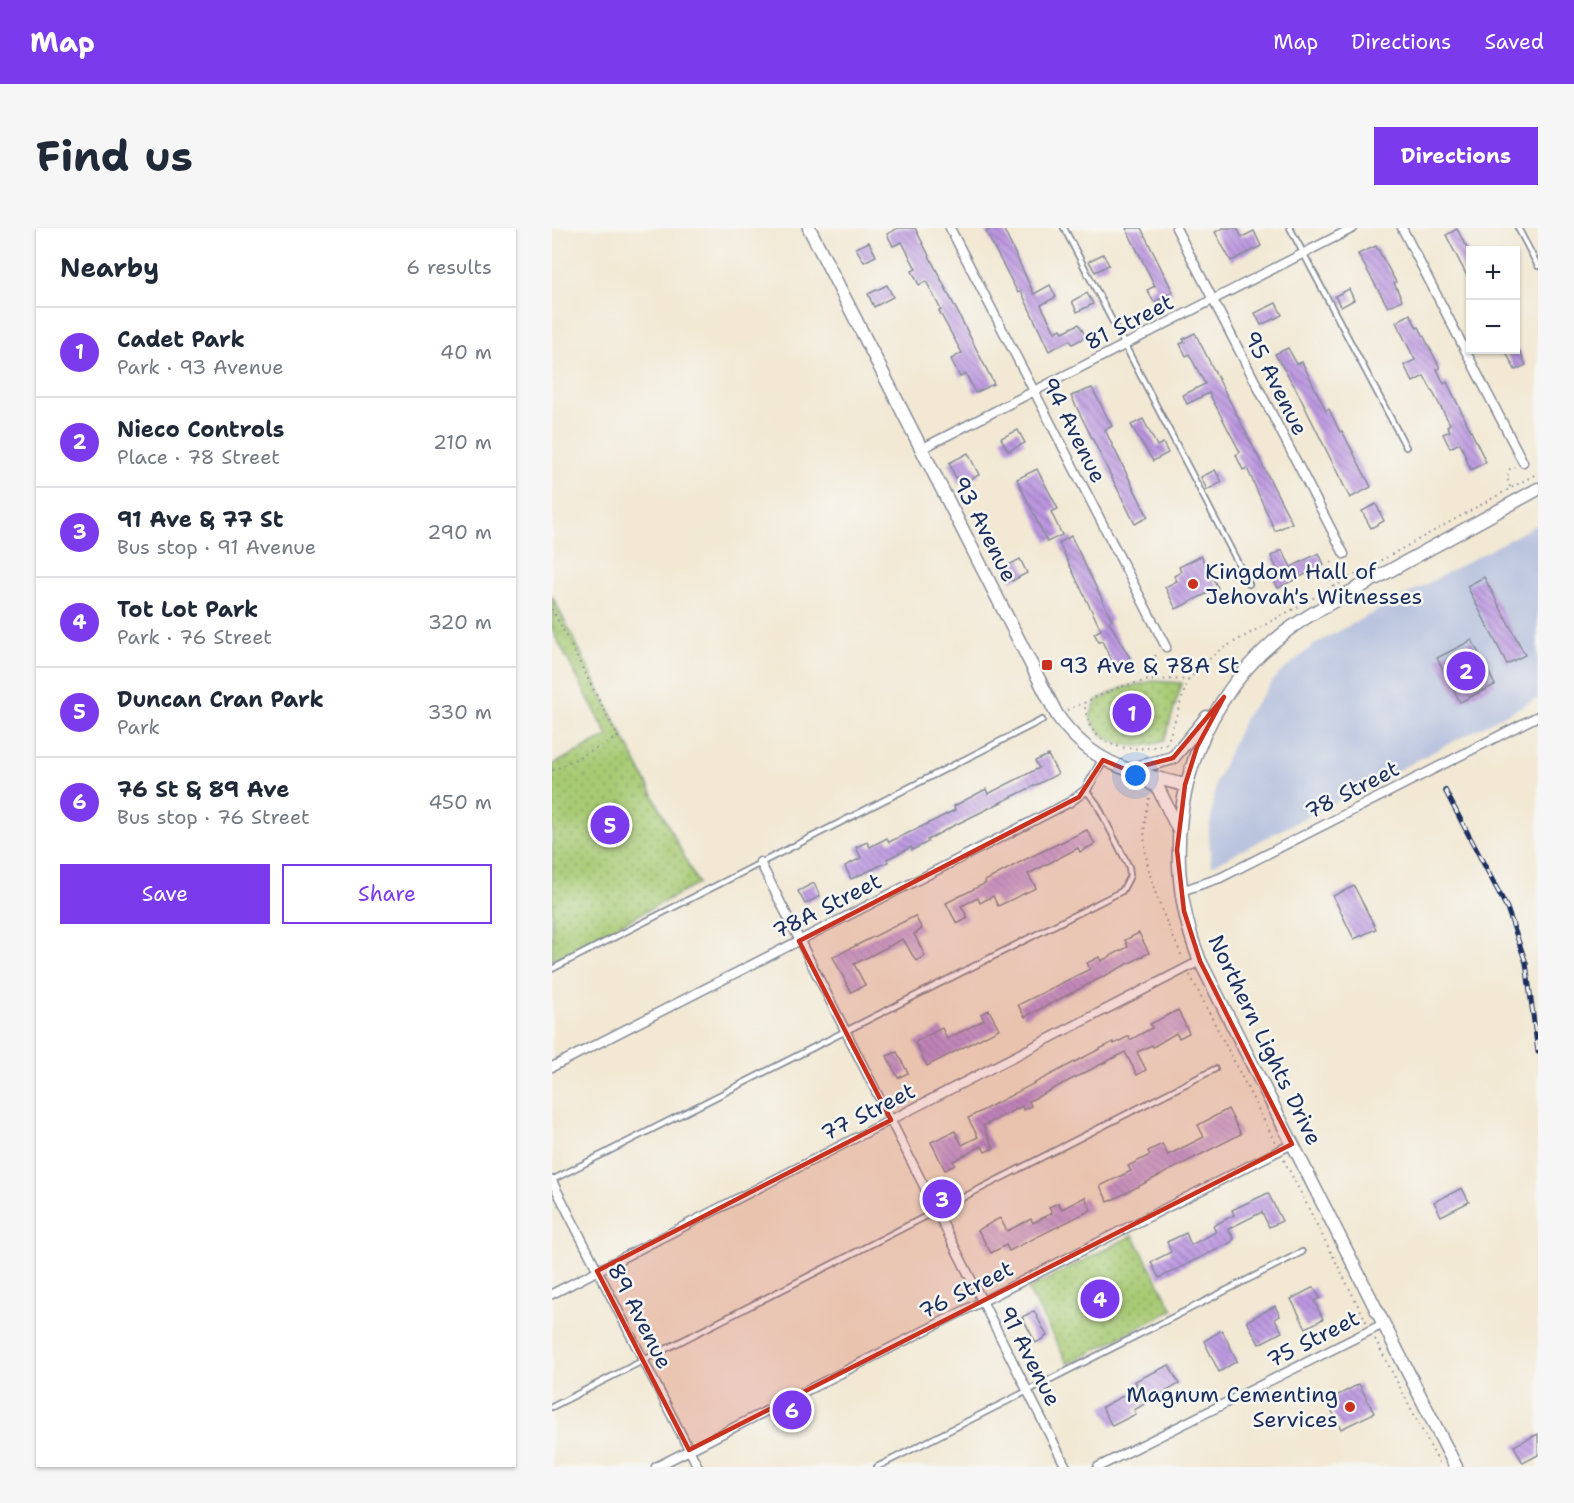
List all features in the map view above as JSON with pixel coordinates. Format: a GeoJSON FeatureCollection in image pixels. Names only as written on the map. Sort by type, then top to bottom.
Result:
{"type":"FeatureCollection","features":[{"type":"Feature","properties":{"kind":"main road","name":"93 Avenue"},"geometry":{"type":"LineString","coordinates":[[809,228],[1057,715],[1076,739],[1103,760],[1127,770],[1185,785]]}},
{"type":"Feature","properties":{"kind":"main road","name":"Northern Lights Drive"},"geometry":{"type":"LineString","coordinates":[[1456,1467],[1200,962],[1186,921],[1181,891],[1178,829],[1185,785],[1197,747],[1224,697],[1256,657],[1308,616],[1538,489]]}},
{"type":"Feature","properties":{"kind":"main road"},"geometry":{"type":"LineString","coordinates":[[1127,770],[1173,758],[1224,697]]}},
{"type":"Feature","properties":{"kind":"main road"},"geometry":{"type":"LineString","coordinates":[[1127,770],[1158,788],[1178,829]]}},
{"type":"Feature","properties":{"kind":"street","name":"94 Avenue"},"geometry":{"type":"LineString","coordinates":[[950,228],[1166,647]]}},
{"type":"Feature","properties":{"kind":"street","name":"95 Avenue"},"geometry":{"type":"LineString","coordinates":[[1176,228],[1344,554]]}},
{"type":"Feature","properties":{"kind":"street","name":"81 Street"},"geometry":{"type":"LineString","coordinates":[[921,449],[1353,228]]}},
{"type":"Feature","properties":{"kind":"street"},"geometry":{"type":"LineString","coordinates":[[1402,228],[1522,462]]}},
{"type":"Feature","properties":{"kind":"street","name":"78 Street"},"geometry":{"type":"LineString","coordinates":[[1181,891],[1220,878],[1538,716]]}},
{"type":"Feature","properties":{"kind":"street","name":"78A Street"},"geometry":{"type":"LineString","coordinates":[[552,1067],[1070,802],[1086,790],[1103,760]]}},
{"type":"Feature","properties":{"kind":"street","name":"91 Avenue"},"geometry":{"type":"LineString","coordinates":[[760,862],[1066,1467]]}},
{"type":"Feature","properties":{"kind":"street","name":"77 Street"},"geometry":{"type":"LineString","coordinates":[[552,1294],[1200,962]]}},
{"type":"Feature","properties":{"kind":"street","name":"76 Street"},"geometry":{"type":"LineString","coordinates":[[656,1467],[1292,1144]]}},
{"type":"Feature","properties":{"kind":"street","name":"89 Avenue"},"geometry":{"type":"LineString","coordinates":[[552,1181],[698,1467]]}},
{"type":"Feature","properties":{"kind":"street","name":"75 Street"},"geometry":{"type":"LineString","coordinates":[[1098,1467],[1383,1324]]}},
{"type":"Feature","properties":{"kind":"lane"},"geometry":{"type":"LineString","coordinates":[[1064,228],[1249,584]]}},
{"type":"Feature","properties":{"kind":"lane"},"geometry":{"type":"LineString","coordinates":[[1290,228],[1406,447]]}},
{"type":"Feature","properties":{"kind":"lane"},"geometry":{"type":"LineString","coordinates":[[1518,228],[1538,266]]}},
{"type":"Feature","properties":{"kind":"lane"},"geometry":{"type":"LineString","coordinates":[[552,969],[1042,720]]}},
{"type":"Feature","properties":{"kind":"lane"},"geometry":{"type":"LineString","coordinates":[[552,1181],[1122,891],[1130,876],[1129,867],[1097,804],[1086,790]]}},
{"type":"Feature","properties":{"kind":"lane"},"geometry":{"type":"LineString","coordinates":[[552,1407],[1215,1069]]}},
{"type":"Feature","properties":{"kind":"lane"},"geometry":{"type":"LineString","coordinates":[[877,1467],[1027,1389],[1302,1252]]}},
{"type":"Feature","properties":{"kind":"path"},"geometry":{"type":"LineString","coordinates":[[1510,488],[1507,477],[1510,469],[1522,462]]}},
{"type":"Feature","properties":{"kind":"path"},"geometry":{"type":"LineString","coordinates":[[1170,753],[1167,744],[1188,680],[1218,651],[1538,473]]}},
{"type":"Feature","properties":{"kind":"path"},"geometry":{"type":"LineString","coordinates":[[1333,586],[1328,574],[1329,565],[1344,554]]}},
{"type":"Feature","properties":{"kind":"path"},"geometry":{"type":"LineString","coordinates":[[552,609],[618,737],[552,771]]}},
{"type":"Feature","properties":{"kind":"path"},"geometry":{"type":"LineString","coordinates":[[1147,679],[1156,661],[1160,636]]}},
{"type":"Feature","properties":{"kind":"path"},"geometry":{"type":"LineString","coordinates":[[1057,715],[1105,692],[1147,679],[1188,680]]}},
{"type":"Feature","properties":{"kind":"path"},"geometry":{"type":"LineString","coordinates":[[1084,703],[1089,724],[1105,740],[1117,746],[1138,749],[1167,744]]}},
{"type":"Feature","properties":{"kind":"path"},"geometry":{"type":"LineString","coordinates":[[1279,1151],[1441,1467]]}},
{"type":"Feature","properties":{"kind":"highlighted area"},"geometry":{"type":"Polygon","coordinates":[[[1224,697],[1197,747],[1185,785],[1177,850],[1184,911],[1200,961],[1292,1144],[689,1450],[597,1271],[891,1120],[799,941],[1079,797],[1103,760],[1127,770],[1173,758],[1224,697]]]}},
{"type":"Feature","properties":{"kind":"shaded area"},"geometry":{"type":"Polygon","coordinates":[[[1538,524],[1538,698],[1211,866],[1209,832],[1216,782],[1245,717],[1278,675],[1315,644],[1538,524]]]}},
{"type":"Feature","properties":{"kind":"green space"},"geometry":{"type":"Polygon","coordinates":[[[552,596],[698,884],[552,960],[552,765],[608,736],[552,630],[552,596]]]}},
{"type":"Feature","properties":{"kind":"green space"},"geometry":{"type":"Polygon","coordinates":[[[1153,681],[1182,683],[1164,741],[1143,745],[1121,744],[1102,735],[1090,716],[1097,700],[1122,688],[1153,681]]]}},
{"type":"Feature","properties":{"kind":"green space"},"geometry":{"type":"Polygon","coordinates":[[[1133,1235],[1173,1310],[1068,1364],[1028,1289],[1133,1235]]]}},
{"type":"Feature","properties":{"kind":"building"},"geometry":{"type":"Polygon","coordinates":[[[898,228],[915,228],[994,384],[975,393],[966,374],[960,377],[951,359],[962,353],[939,311],[941,310],[926,281],[919,285],[912,271],[916,269],[902,242],[893,246],[887,234],[898,228]]]}},
{"type":"Feature","properties":{"kind":"building"},"geometry":{"type":"Polygon","coordinates":[[[993,228],[1003,228],[1034,294],[1050,285],[1056,297],[1041,305],[1055,332],[1061,329],[1063,332],[1079,324],[1086,337],[1072,344],[1070,340],[1049,351],[1021,291],[1018,293],[986,232],[993,228]]]}},
{"type":"Feature","properties":{"kind":"building"},"geometry":{"type":"Polygon","coordinates":[[[1126,228],[1141,228],[1173,292],[1154,302],[1147,290],[1155,286],[1126,228]]]}},
{"type":"Feature","properties":{"kind":"building"},"geometry":{"type":"Polygon","coordinates":[[[1223,228],[1237,228],[1242,237],[1254,231],[1261,246],[1231,261],[1215,232],[1223,228]]]}},
{"type":"Feature","properties":{"kind":"building"},"geometry":{"type":"Polygon","coordinates":[[[1457,229],[1466,246],[1466,274],[1446,235],[1457,229]]]}},
{"type":"Feature","properties":{"kind":"building"},"geometry":{"type":"Polygon","coordinates":[[[869,242],[876,256],[864,262],[856,248],[869,242]]]}},
{"type":"Feature","properties":{"kind":"building"},"geometry":{"type":"Polygon","coordinates":[[[1376,246],[1396,282],[1394,283],[1402,300],[1388,307],[1358,254],[1376,246]]]}},
{"type":"Feature","properties":{"kind":"building"},"geometry":{"type":"Polygon","coordinates":[[[1103,254],[1109,265],[1095,272],[1089,261],[1103,254]]]}},
{"type":"Feature","properties":{"kind":"building"},"geometry":{"type":"Polygon","coordinates":[[[887,285],[893,297],[874,307],[868,294],[887,285]]]}},
{"type":"Feature","properties":{"kind":"building"},"geometry":{"type":"Polygon","coordinates":[[[1349,289],[1354,300],[1341,307],[1335,296],[1349,289]]]}},
{"type":"Feature","properties":{"kind":"building"},"geometry":{"type":"Polygon","coordinates":[[[1087,293],[1093,304],[1077,312],[1072,301],[1087,293]]]}},
{"type":"Feature","properties":{"kind":"building"},"geometry":{"type":"Polygon","coordinates":[[[1276,303],[1282,315],[1261,325],[1255,313],[1276,303]]]}},
{"type":"Feature","properties":{"kind":"building"},"geometry":{"type":"Polygon","coordinates":[[[1410,314],[1417,328],[1419,327],[1440,368],[1437,369],[1444,384],[1447,382],[1486,462],[1471,470],[1460,443],[1450,448],[1443,434],[1450,431],[1447,426],[1450,424],[1424,376],[1413,382],[1404,365],[1415,360],[1396,322],[1410,314]]]}},
{"type":"Feature","properties":{"kind":"building"},"geometry":{"type":"Polygon","coordinates":[[[1195,333],[1292,523],[1275,531],[1247,468],[1243,470],[1236,455],[1240,452],[1209,393],[1187,404],[1183,395],[1205,384],[1189,354],[1186,356],[1180,344],[1185,342],[1183,339],[1195,333]]]}},
{"type":"Feature","properties":{"kind":"building"},"geometry":{"type":"Polygon","coordinates":[[[1288,348],[1297,364],[1302,362],[1326,411],[1329,409],[1371,487],[1350,498],[1295,387],[1275,354],[1288,348]]]}},
{"type":"Feature","properties":{"kind":"building"},"geometry":{"type":"Polygon","coordinates":[[[1520,352],[1526,365],[1515,370],[1507,354],[1520,354],[1520,352]]]}},
{"type":"Feature","properties":{"kind":"building"},"geometry":{"type":"Polygon","coordinates":[[[1092,388],[1112,426],[1105,430],[1148,517],[1135,524],[1071,396],[1092,388]]]}},
{"type":"Feature","properties":{"kind":"building"},"geometry":{"type":"Polygon","coordinates":[[[1143,419],[1157,446],[1163,443],[1168,453],[1153,461],[1131,425],[1143,419]]]}},
{"type":"Feature","properties":{"kind":"building"},"geometry":{"type":"Polygon","coordinates":[[[1018,430],[1025,443],[1008,451],[1001,438],[1018,430]]]}},
{"type":"Feature","properties":{"kind":"building"},"geometry":{"type":"Polygon","coordinates":[[[968,453],[979,475],[959,485],[949,463],[968,453]]]}},
{"type":"Feature","properties":{"kind":"building"},"geometry":{"type":"Polygon","coordinates":[[[1037,469],[1058,509],[1051,512],[1062,535],[1047,542],[1017,479],[1037,469]]]}},
{"type":"Feature","properties":{"kind":"building"},"geometry":{"type":"Polygon","coordinates":[[[1215,470],[1222,482],[1207,490],[1201,477],[1215,470]]]}},
{"type":"Feature","properties":{"kind":"building"},"geometry":{"type":"Polygon","coordinates":[[[1376,504],[1384,521],[1371,528],[1362,511],[1376,504]]]}},
{"type":"Feature","properties":{"kind":"building"},"geometry":{"type":"Polygon","coordinates":[[[1071,536],[1112,620],[1109,622],[1131,660],[1115,668],[1102,641],[1099,642],[1094,633],[1101,630],[1059,543],[1071,536]]]}},
{"type":"Feature","properties":{"kind":"building"},"geometry":{"type":"Polygon","coordinates":[[[1282,550],[1291,567],[1319,553],[1324,565],[1278,588],[1272,577],[1279,573],[1271,556],[1282,550]]]}},
{"type":"Feature","properties":{"kind":"building","name":"Kingdom Hall of Jehovah's Witnesses"},"geometry":{"type":"Polygon","coordinates":[[[1201,556],[1218,588],[1176,609],[1165,587],[1177,581],[1174,576],[1181,572],[1179,567],[1201,556]]]}},
{"type":"Feature","properties":{"kind":"building"},"geometry":{"type":"Polygon","coordinates":[[[1020,559],[1027,573],[1012,581],[1005,567],[1020,559]]]}},
{"type":"Feature","properties":{"kind":"building"},"geometry":{"type":"Polygon","coordinates":[[[1484,577],[1525,655],[1507,664],[1467,586],[1484,577]]]}},
{"type":"Feature","properties":{"kind":"building"},"geometry":{"type":"Polygon","coordinates":[[[1472,640],[1495,685],[1460,702],[1437,658],[1472,640]]]}},
{"type":"Feature","properties":{"kind":"building"},"geometry":{"type":"Polygon","coordinates":[[[1048,755],[1058,774],[951,827],[927,840],[928,842],[912,850],[911,847],[887,859],[888,862],[851,879],[845,866],[861,858],[856,847],[867,842],[870,847],[887,838],[889,842],[921,827],[955,810],[954,806],[986,789],[988,794],[1039,768],[1035,761],[1048,755]]]}},
{"type":"Feature","properties":{"kind":"building"},"geometry":{"type":"Polygon","coordinates":[[[1087,830],[1095,844],[1080,852],[1078,848],[1028,874],[1036,888],[998,906],[993,896],[980,903],[978,898],[961,906],[968,918],[957,924],[946,903],[1026,859],[1087,830]]]}},
{"type":"Feature","properties":{"kind":"building"},"geometry":{"type":"Polygon","coordinates":[[[814,883],[820,896],[805,904],[798,891],[814,883]]]}},
{"type":"Feature","properties":{"kind":"building"},"geometry":{"type":"Polygon","coordinates":[[[1354,886],[1376,929],[1354,939],[1333,896],[1354,886]]]}},
{"type":"Feature","properties":{"kind":"building"},"geometry":{"type":"Polygon","coordinates":[[[915,916],[922,929],[914,934],[925,956],[916,961],[903,939],[854,964],[865,985],[851,992],[833,957],[915,916]]]}},
{"type":"Feature","properties":{"kind":"building"},"geometry":{"type":"Polygon","coordinates":[[[1139,933],[1149,953],[1025,1017],[1018,1005],[1090,969],[1087,963],[1099,957],[1101,961],[1128,947],[1125,940],[1139,933]]]}},
{"type":"Feature","properties":{"kind":"building"},"geometry":{"type":"Polygon","coordinates":[[[989,1010],[999,1029],[927,1066],[915,1042],[942,1028],[947,1039],[984,1020],[981,1014],[989,1010]]]}},
{"type":"Feature","properties":{"kind":"building"},"geometry":{"type":"Polygon","coordinates":[[[1178,1010],[1189,1033],[1179,1038],[1176,1033],[1153,1047],[1152,1045],[1137,1052],[1146,1070],[1137,1075],[1125,1052],[1029,1101],[1031,1106],[1023,1110],[1022,1106],[983,1126],[994,1148],[985,1152],[982,1146],[953,1161],[955,1165],[945,1170],[931,1142],[955,1131],[962,1145],[978,1137],[968,1118],[1113,1042],[1114,1044],[1129,1036],[1130,1040],[1152,1028],[1150,1024],[1178,1010]]]}},
{"type":"Feature","properties":{"kind":"building"},"geometry":{"type":"Polygon","coordinates":[[[897,1052],[908,1073],[898,1078],[887,1056],[897,1052]]]}},
{"type":"Feature","properties":{"kind":"building"},"geometry":{"type":"Polygon","coordinates":[[[1228,1109],[1241,1134],[1108,1202],[1100,1186],[1131,1171],[1128,1166],[1150,1155],[1148,1151],[1162,1144],[1168,1155],[1204,1137],[1198,1125],[1228,1109]]]}},
{"type":"Feature","properties":{"kind":"building"},"geometry":{"type":"Polygon","coordinates":[[[1462,1188],[1469,1202],[1441,1216],[1434,1202],[1462,1188]]]}},
{"type":"Feature","properties":{"kind":"building"},"geometry":{"type":"Polygon","coordinates":[[[1268,1193],[1282,1221],[1269,1227],[1262,1212],[1228,1229],[1234,1239],[1230,1243],[1159,1278],[1151,1262],[1171,1252],[1167,1242],[1186,1233],[1191,1245],[1216,1232],[1213,1226],[1234,1215],[1232,1210],[1268,1193]]]}},
{"type":"Feature","properties":{"kind":"building"},"geometry":{"type":"Polygon","coordinates":[[[1085,1197],[1091,1210],[1009,1251],[1006,1245],[991,1253],[978,1230],[1000,1218],[1007,1231],[1031,1219],[1033,1223],[1052,1213],[1049,1207],[1058,1203],[1062,1209],[1085,1197]]]}},
{"type":"Feature","properties":{"kind":"building"},"geometry":{"type":"Polygon","coordinates":[[[1314,1287],[1320,1298],[1314,1301],[1323,1319],[1306,1328],[1291,1299],[1314,1287]]]}},
{"type":"Feature","properties":{"kind":"building"},"geometry":{"type":"Polygon","coordinates":[[[1275,1306],[1280,1316],[1275,1319],[1282,1332],[1259,1344],[1247,1321],[1275,1306]]]}},
{"type":"Feature","properties":{"kind":"building"},"geometry":{"type":"Polygon","coordinates":[[[1034,1311],[1047,1336],[1036,1343],[1022,1317],[1034,1311]]]}},
{"type":"Feature","properties":{"kind":"building"},"geometry":{"type":"Polygon","coordinates":[[[1222,1330],[1237,1361],[1219,1372],[1204,1341],[1222,1330]]]}},
{"type":"Feature","properties":{"kind":"building"},"geometry":{"type":"Polygon","coordinates":[[[1169,1365],[1179,1384],[1134,1410],[1136,1414],[1112,1426],[1102,1407],[1138,1388],[1135,1381],[1169,1365]]]}},
{"type":"Feature","properties":{"kind":"building","name":"Magnum Cementing Services"},"geometry":{"type":"Polygon","coordinates":[[[1359,1384],[1374,1413],[1341,1429],[1327,1401],[1359,1384]]]}},
{"type":"Feature","properties":{"kind":"building"},"geometry":{"type":"Polygon","coordinates":[[[1538,1434],[1538,1455],[1523,1463],[1514,1446],[1538,1434]]]}},
{"type":"Feature","properties":{"kind":"railway"},"geometry":{"type":"LineString","coordinates":[[1445,790],[1507,908],[1526,963],[1538,1052]]}},
{"type":"Feature","properties":{"kind":"place","name":"Kingdom Hall of Jehovah's Witnesses"},"geometry":{"type":"Point","coordinates":[1193,584]}},
{"type":"Feature","properties":{"kind":"place","name":"93 Ave & 78A St"},"geometry":{"type":"Point","coordinates":[1047,665]}},
{"type":"Feature","properties":{"kind":"place","name":"Nieco Controls"},"geometry":{"type":"Point","coordinates":[1466,671]}},
{"type":"Feature","properties":{"kind":"place","name":"Cadet Park"},"geometry":{"type":"Point","coordinates":[1132,713]}},
{"type":"Feature","properties":{"kind":"place","name":"Duncan Cran Park"},"geometry":{"type":"Point","coordinates":[610,825]}},
{"type":"Feature","properties":{"kind":"place","name":"91 Ave & 77 St"},"geometry":{"type":"Point","coordinates":[942,1199]}},
{"type":"Feature","properties":{"kind":"place","name":"Tot Lot Park"},"geometry":{"type":"Point","coordinates":[1100,1299]}},
{"type":"Feature","properties":{"kind":"place","name":"Magnum Cementing Services"},"geometry":{"type":"Point","coordinates":[1350,1407]}},
{"type":"Feature","properties":{"kind":"place","name":"76 St & 89 Ave"},"geometry":{"type":"Point","coordinates":[792,1410]}}]}
